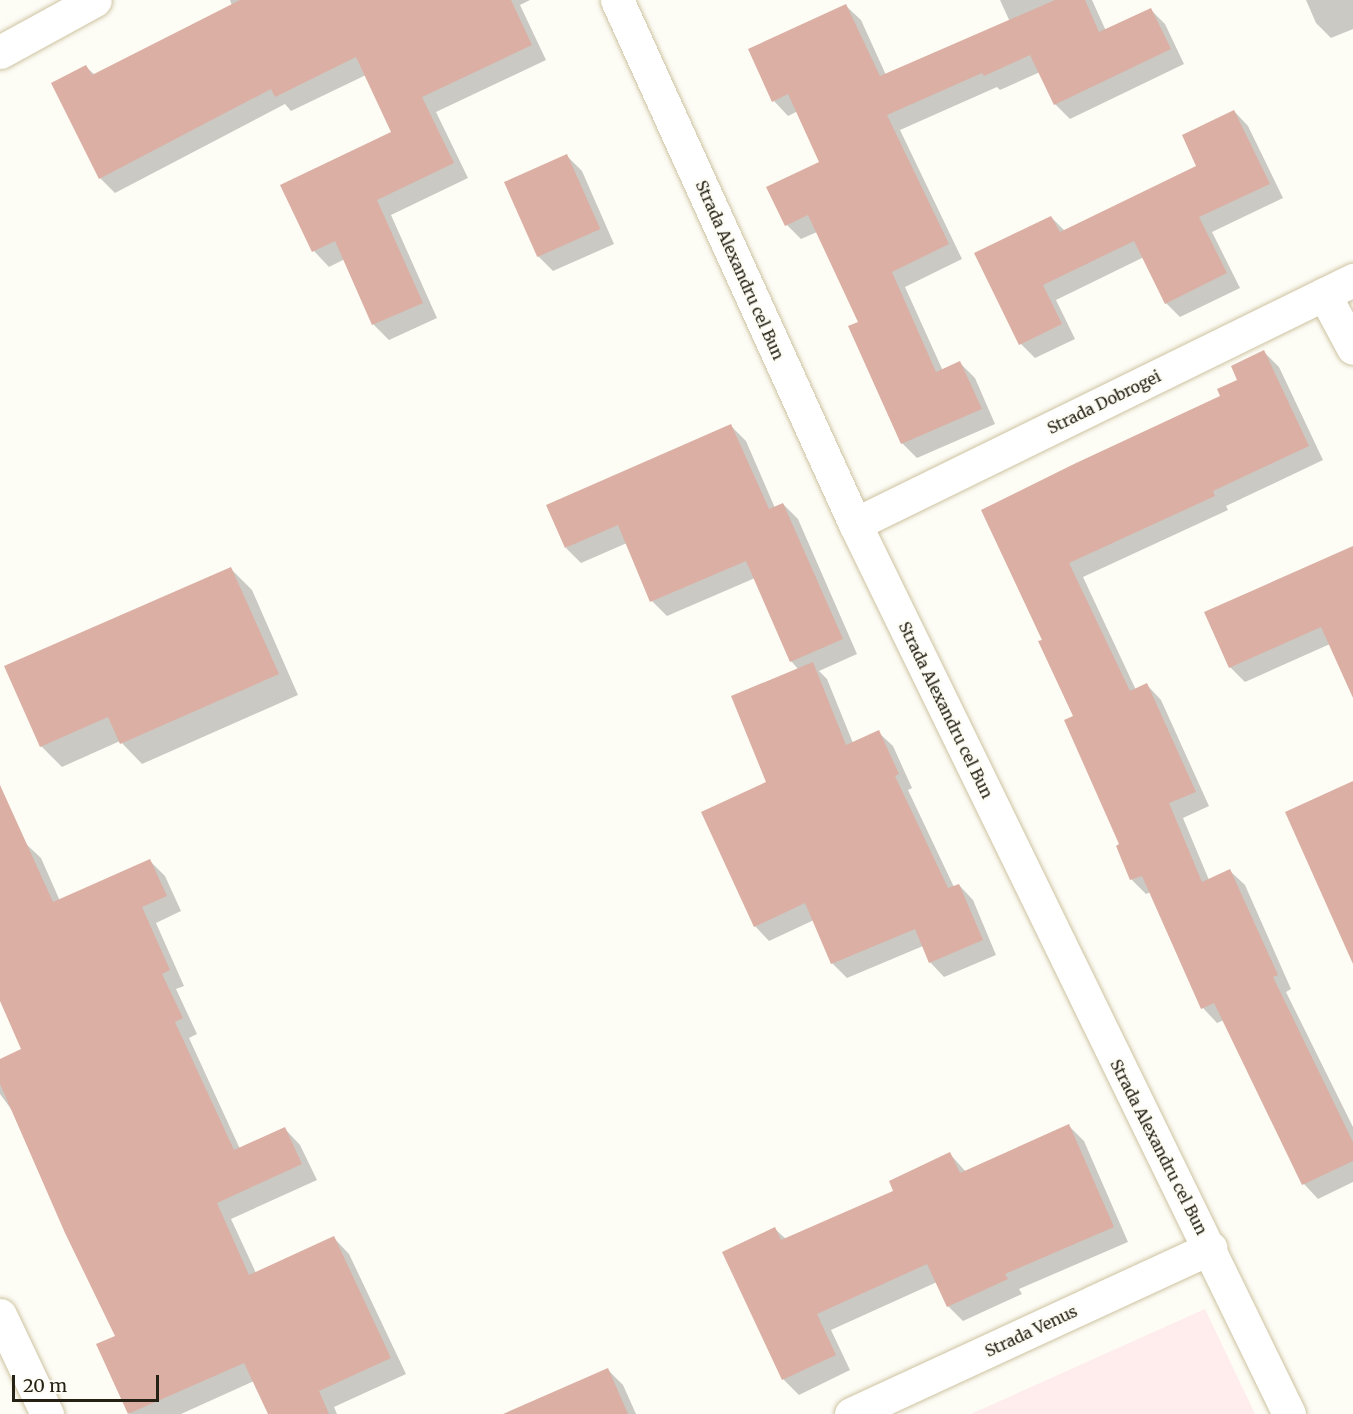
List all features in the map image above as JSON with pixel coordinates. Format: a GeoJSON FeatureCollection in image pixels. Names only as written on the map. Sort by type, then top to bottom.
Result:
{"type":"FeatureCollection","features":[{"type":"Feature","properties":{"kind":"street"},"geometry":{"type":"LineString","coordinates":[[0,52],[95,0]]}},
{"type":"Feature","properties":{"kind":"street","name":"Strada Alexandru cel Bun"},"geometry":{"type":"LineString","coordinates":[[617,0],[855,524],[1289,1414]]}},
{"type":"Feature","properties":{"kind":"street"},"geometry":{"type":"LineString","coordinates":[[1339,287],[1353,348]]}},
{"type":"Feature","properties":{"kind":"street","name":"Strada Dobrogei"},"geometry":{"type":"LineString","coordinates":[[855,524],[1339,287]]}},
{"type":"Feature","properties":{"kind":"street","name":"Strada Venus"},"geometry":{"type":"LineString","coordinates":[[851,1414],[1210,1248]]}},
{"type":"Feature","properties":{"kind":"street"},"geometry":{"type":"LineString","coordinates":[[0,1315],[47,1414]]}},
{"type":"Feature","properties":{"kind":"shaded area"},"geometry":{"type":"Polygon","coordinates":[[[1205,1309],[1255,1414],[971,1414],[1205,1309]]]}},
{"type":"Feature","properties":{"kind":"building"},"geometry":{"type":"Polygon","coordinates":[[[240,0],[511,0],[532,45],[422,97],[454,163],[377,200],[423,303],[372,325],[335,241],[312,252],[280,185],[391,132],[356,57],[275,97],[271,89],[99,179],[51,83],[86,65],[92,75],[240,0]]]}},
{"type":"Feature","properties":{"kind":"building"},"geometry":{"type":"Polygon","coordinates":[[[1055,0],[1085,0],[1099,32],[1151,8],[1171,49],[1054,105],[1030,55],[984,76],[982,73],[887,115],[949,244],[892,272],[936,372],[960,361],[982,409],[901,444],[848,326],[858,322],[808,215],[785,226],[766,187],[819,162],[788,94],[772,102],[748,49],[846,4],[880,76],[1055,0]]]}},
{"type":"Feature","properties":{"kind":"building"},"geometry":{"type":"Polygon","coordinates":[[[1234,110],[1270,184],[1199,217],[1227,273],[1165,304],[1134,241],[1043,285],[1062,324],[1019,345],[974,253],[1051,216],[1060,232],[1196,166],[1182,135],[1234,110]]]}},
{"type":"Feature","properties":{"kind":"building"},"geometry":{"type":"Polygon","coordinates":[[[567,154],[600,229],[537,257],[504,182],[567,154]]]}},
{"type":"Feature","properties":{"kind":"building"},"geometry":{"type":"Polygon","coordinates":[[[1264,350],[1309,446],[1213,491],[1215,496],[1069,563],[1130,691],[1147,683],[1196,792],[1169,803],[1202,882],[1230,869],[1278,975],[1273,977],[1353,1142],[1353,1161],[1302,1185],[1214,1003],[1201,1009],[1142,876],[1130,880],[1116,846],[1119,844],[1064,720],[1073,716],[1038,641],[1042,640],[981,510],[1220,396],[1217,389],[1237,380],[1231,366],[1264,350]]]}},
{"type":"Feature","properties":{"kind":"building"},"geometry":{"type":"Polygon","coordinates":[[[731,424],[769,509],[783,503],[843,639],[790,662],[746,561],[650,602],[618,525],[565,548],[546,505],[731,424]]]}},
{"type":"Feature","properties":{"kind":"building"},"geometry":{"type":"Polygon","coordinates":[[[1353,546],[1353,698],[1321,627],[1229,668],[1204,612],[1353,546]]]}},
{"type":"Feature","properties":{"kind":"building"},"geometry":{"type":"Polygon","coordinates":[[[231,567],[279,674],[120,744],[108,717],[40,747],[4,666],[231,567]]]}},
{"type":"Feature","properties":{"kind":"building"},"geometry":{"type":"Polygon","coordinates":[[[813,662],[846,745],[879,730],[899,774],[895,776],[948,888],[959,884],[983,940],[929,963],[915,929],[831,964],[805,903],[754,927],[701,812],[766,782],[731,696],[813,662]]]}},
{"type":"Feature","properties":{"kind":"building"},"geometry":{"type":"Polygon","coordinates":[[[1353,781],[1353,964],[1285,812],[1353,781]]]}},
{"type":"Feature","properties":{"kind":"building"},"geometry":{"type":"Polygon","coordinates":[[[0,785],[53,902],[150,859],[167,896],[142,907],[170,970],[162,974],[183,1018],[175,1022],[234,1150],[285,1127],[302,1164],[217,1203],[249,1275],[334,1236],[391,1358],[319,1391],[329,1414],[268,1414],[244,1363],[128,1414],[96,1344],[115,1336],[65,1233],[0,1084],[0,1059],[21,1049],[0,1001],[0,785]]]}},
{"type":"Feature","properties":{"kind":"building"},"geometry":{"type":"Polygon","coordinates":[[[1069,1124],[1114,1227],[1005,1274],[1008,1279],[947,1307],[927,1264],[817,1314],[836,1355],[782,1380],[722,1252],[775,1227],[781,1240],[893,1191],[889,1181],[950,1152],[960,1173],[1069,1124]]]}},
{"type":"Feature","properties":{"kind":"building"},"geometry":{"type":"Polygon","coordinates":[[[608,1368],[628,1414],[503,1414],[608,1368]]]}}]}
